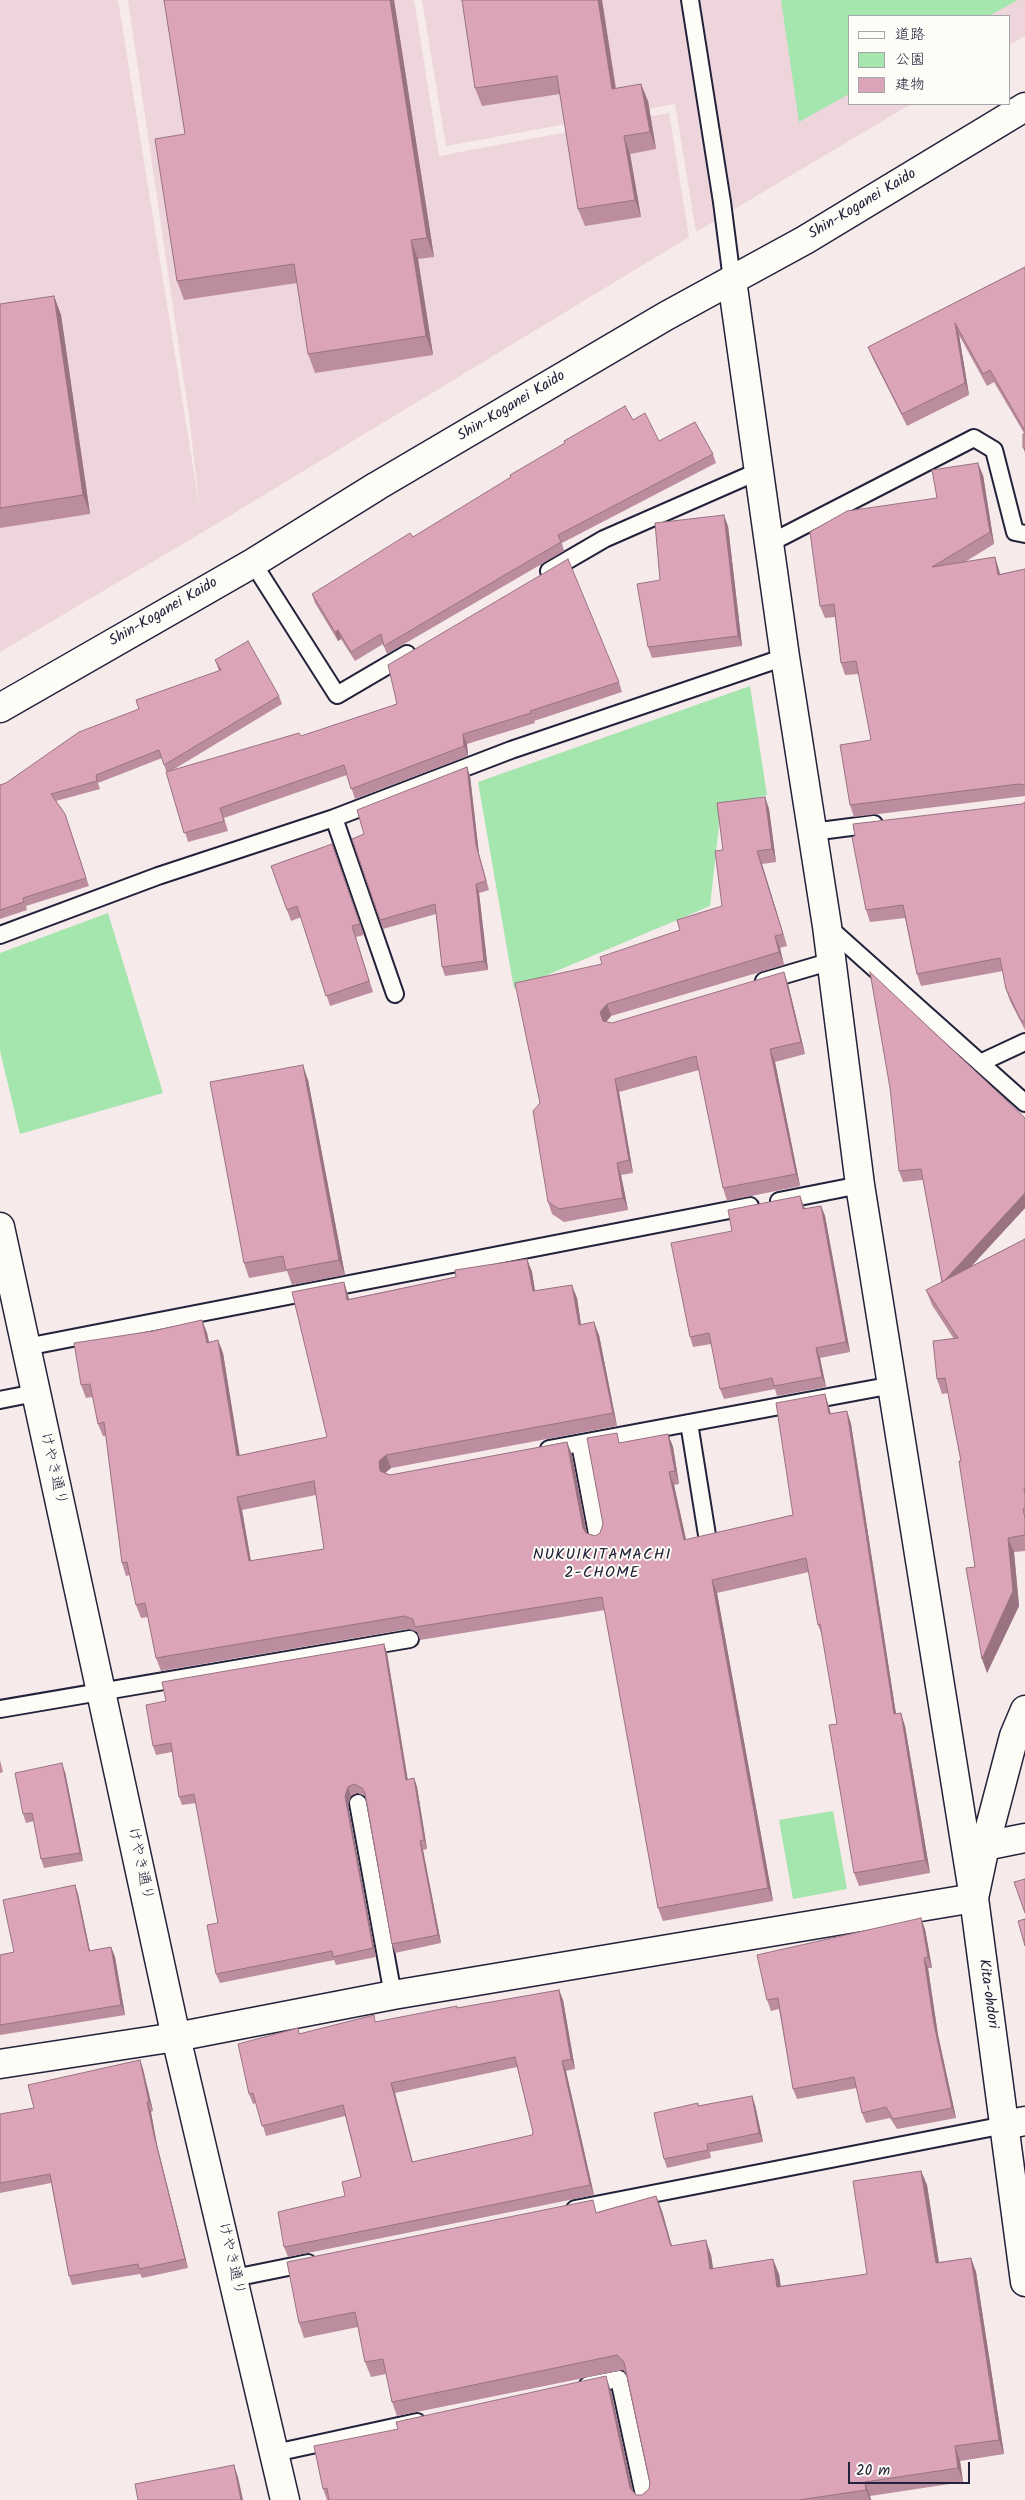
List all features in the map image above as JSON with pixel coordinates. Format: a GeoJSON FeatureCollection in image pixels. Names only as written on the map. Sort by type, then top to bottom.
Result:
{"type":"FeatureCollection","features":[{"type":"Feature","properties":{"kind":"street","name":"Shin-Koganei Kaido"},"geometry":{"type":"LineString","coordinates":[[0,708],[252,562],[666,316],[813,235],[1025,107]]}},
{"type":"Feature","properties":{"kind":"street"},"geometry":{"type":"LineString","coordinates":[[0,2064],[176,2037],[393,1995],[974,1898],[860,1185],[832,961],[785,657],[732,280]]}},
{"type":"Feature","properties":{"kind":"street","name":"けやき通り"},"geometry":{"type":"LineString","coordinates":[[0,1227],[176,2037],[285,2500]]}},
{"type":"Feature","properties":{"kind":"street","name":"Kita-ohdori"},"geometry":{"type":"LineString","coordinates":[[1025,1710],[1014,1736],[985,1846],[974,1898],[1015,2123],[1025,2282]]}},
{"type":"Feature","properties":{"kind":"street"},"geometry":{"type":"LineString","coordinates":[[985,1846],[1025,1838]]}},
{"type":"Feature","properties":{"kind":"lane"},"geometry":{"type":"LineString","coordinates":[[690,0],[722,202],[732,280]]}},
{"type":"Feature","properties":{"kind":"lane"},"geometry":{"type":"LineString","coordinates":[[770,543],[974,438],[994,450],[1015,532],[1025,534]]}},
{"type":"Feature","properties":{"kind":"lane"},"geometry":{"type":"LineString","coordinates":[[535,580],[604,539],[759,471]]}},
{"type":"Feature","properties":{"kind":"lane"},"geometry":{"type":"LineString","coordinates":[[252,562],[337,695],[423,645]]}},
{"type":"Feature","properties":{"kind":"lane"},"geometry":{"type":"LineString","coordinates":[[0,935],[158,876],[334,818],[511,750],[785,657]]}},
{"type":"Feature","properties":{"kind":"lane"},"geometry":{"type":"LineString","coordinates":[[334,818],[395,994]]}},
{"type":"Feature","properties":{"kind":"lane"},"geometry":{"type":"LineString","coordinates":[[812,832],[889,822]]}},
{"type":"Feature","properties":{"kind":"lane"},"geometry":{"type":"LineString","coordinates":[[827,926],[1025,1103]]}},
{"type":"Feature","properties":{"kind":"lane"},"geometry":{"type":"LineString","coordinates":[[747,987],[832,961]]}},
{"type":"Feature","properties":{"kind":"lane"},"geometry":{"type":"LineString","coordinates":[[980,1063],[1025,1042]]}},
{"type":"Feature","properties":{"kind":"lane"},"geometry":{"type":"LineString","coordinates":[[26,1347],[860,1185]]}},
{"type":"Feature","properties":{"kind":"lane"},"geometry":{"type":"LineString","coordinates":[[530,1453],[893,1386]]}},
{"type":"Feature","properties":{"kind":"lane"},"geometry":{"type":"LineString","coordinates":[[0,1400],[35,1393]]}},
{"type":"Feature","properties":{"kind":"lane"},"geometry":{"type":"LineString","coordinates":[[689,1423],[707,1535]]}},
{"type":"Feature","properties":{"kind":"lane"},"geometry":{"type":"LineString","coordinates":[[580,1444],[598,1540]]}},
{"type":"Feature","properties":{"kind":"lane"},"geometry":{"type":"LineString","coordinates":[[0,1709],[410,1639]]}},
{"type":"Feature","properties":{"kind":"lane"},"geometry":{"type":"LineString","coordinates":[[358,1803],[393,1995]]}},
{"type":"Feature","properties":{"kind":"lane"},"geometry":{"type":"LineString","coordinates":[[555,2213],[1015,2123]]}},
{"type":"Feature","properties":{"kind":"lane"},"geometry":{"type":"LineString","coordinates":[[234,2278],[322,2260]]}},
{"type":"Feature","properties":{"kind":"lane"},"geometry":{"type":"LineString","coordinates":[[571,2389],[619,2379],[645,2500]]}},
{"type":"Feature","properties":{"kind":"lane"},"geometry":{"type":"LineString","coordinates":[[275,2453],[428,2420]]}},
{"type":"Feature","properties":{"kind":"shaded area"},"geometry":{"type":"Polygon","coordinates":[[[0,0],[118,0],[200,510],[189,416],[128,0],[414,0],[439,156],[669,113],[689,237],[203,532],[0,652],[0,0]]]}},
{"type":"Feature","properties":{"kind":"shaded area"},"geometry":{"type":"Polygon","coordinates":[[[422,0],[1025,0],[1025,36],[1010,44],[1010,15],[848,15],[848,105],[909,105],[696,232],[675,104],[446,146],[422,0]]]}},
{"type":"Feature","properties":{"kind":"green space"},"geometry":{"type":"Polygon","coordinates":[[[781,0],[1018,0],[991,15],[848,15],[848,95],[799,122],[781,0]]]}},
{"type":"Feature","properties":{"kind":"green space"},"geometry":{"type":"Polygon","coordinates":[[[750,686],[767,795],[721,807],[710,906],[514,989],[478,782],[750,686]]]}},
{"type":"Feature","properties":{"kind":"green space"},"geometry":{"type":"Polygon","coordinates":[[[108,913],[163,1093],[20,1134],[0,1051],[0,953],[108,913]]]}},
{"type":"Feature","properties":{"kind":"green space"},"geometry":{"type":"Polygon","coordinates":[[[833,1811],[847,1889],[793,1899],[779,1820],[833,1811]]]}},
{"type":"Feature","properties":{"kind":"building"},"geometry":{"type":"Polygon","coordinates":[[[164,0],[390,0],[427,238],[411,240],[426,336],[308,354],[294,264],[177,281],[155,139],[185,134],[164,0]]]}},
{"type":"Feature","properties":{"kind":"building"},"geometry":{"type":"Polygon","coordinates":[[[462,0],[598,0],[612,89],[641,84],[650,132],[624,136],[635,200],[578,209],[557,76],[475,88],[462,0]]]}},
{"type":"Feature","properties":{"kind":"building"},"geometry":{"type":"Polygon","coordinates":[[[1025,267],[1025,431],[990,370],[983,374],[955,323],[965,383],[902,414],[868,347],[1025,267]]]}},
{"type":"Feature","properties":{"kind":"building"},"geometry":{"type":"Polygon","coordinates":[[[54,296],[83,495],[0,508],[0,304],[54,296]]]}},
{"type":"Feature","properties":{"kind":"building"},"geometry":{"type":"Polygon","coordinates":[[[625,406],[633,420],[645,413],[659,441],[695,422],[713,454],[558,535],[561,542],[384,646],[381,634],[351,652],[338,630],[335,632],[312,594],[410,533],[413,537],[511,477],[510,475],[565,443],[564,441],[625,406]]]}},
{"type":"Feature","properties":{"kind":"building"},"geometry":{"type":"Polygon","coordinates":[[[1025,433],[1025,450],[1023,447],[1023,434],[1025,433]]]}},
{"type":"Feature","properties":{"kind":"building"},"geometry":{"type":"Polygon","coordinates":[[[978,463],[990,532],[932,567],[995,557],[998,575],[1025,569],[1025,785],[1019,784],[850,805],[840,745],[871,740],[856,661],[841,663],[834,604],[820,606],[810,532],[847,511],[937,498],[932,470],[978,463]]]}},
{"type":"Feature","properties":{"kind":"building"},"geometry":{"type":"Polygon","coordinates":[[[724,515],[738,636],[648,647],[637,584],[660,580],[655,523],[724,515]]]}},
{"type":"Feature","properties":{"kind":"building"},"geometry":{"type":"Polygon","coordinates":[[[568,559],[619,682],[530,711],[531,713],[463,734],[464,746],[351,789],[344,765],[220,808],[224,821],[184,833],[166,772],[299,733],[301,736],[397,704],[388,665],[568,559]]]}},
{"type":"Feature","properties":{"kind":"building"},"geometry":{"type":"Polygon","coordinates":[[[248,641],[279,696],[164,765],[159,750],[96,775],[97,781],[51,794],[65,814],[86,878],[23,898],[24,902],[0,910],[0,785],[6,783],[79,732],[139,709],[136,700],[221,670],[215,660],[248,641]]]}},
{"type":"Feature","properties":{"kind":"building"},"geometry":{"type":"Polygon","coordinates":[[[467,767],[476,845],[486,881],[476,884],[484,961],[442,967],[435,904],[380,920],[352,839],[364,834],[357,810],[467,767]]]}},
{"type":"Feature","properties":{"kind":"building"},"geometry":{"type":"Polygon","coordinates":[[[765,797],[772,849],[757,851],[783,934],[775,936],[779,952],[607,1004],[600,1012],[603,1021],[612,1023],[784,972],[801,1042],[770,1049],[796,1174],[723,1188],[696,1056],[615,1079],[629,1160],[617,1163],[623,1198],[559,1209],[548,1202],[533,1111],[540,1103],[515,983],[602,964],[600,957],[680,930],[677,920],[722,906],[715,851],[723,850],[717,803],[765,797]]]}},
{"type":"Feature","properties":{"kind":"building"},"geometry":{"type":"Polygon","coordinates":[[[1025,802],[1025,1022],[1021,1020],[1006,989],[1000,958],[917,974],[903,905],[866,910],[852,837],[855,836],[853,824],[1022,804],[1025,802]]]}},
{"type":"Feature","properties":{"kind":"building"},"geometry":{"type":"Polygon","coordinates":[[[332,844],[360,924],[352,926],[369,981],[326,996],[297,906],[287,910],[271,866],[332,844]]]}},
{"type":"Feature","properties":{"kind":"building"},"geometry":{"type":"Polygon","coordinates":[[[870,972],[1025,1118],[1025,1193],[942,1282],[921,1169],[899,1171],[890,1088],[870,972]]]}},
{"type":"Feature","properties":{"kind":"building"},"geometry":{"type":"Polygon","coordinates":[[[303,1065],[339,1260],[286,1270],[283,1256],[244,1263],[210,1082],[303,1065]]]}},
{"type":"Feature","properties":{"kind":"building"},"geometry":{"type":"Polygon","coordinates":[[[800,1196],[803,1209],[821,1206],[846,1342],[816,1348],[822,1377],[774,1386],[772,1378],[720,1389],[709,1333],[690,1337],[671,1243],[732,1231],[728,1210],[800,1196]]]}},
{"type":"Feature","properties":{"kind":"building"},"geometry":{"type":"Polygon","coordinates":[[[1025,1239],[1025,1509],[1023,1509],[1025,1535],[1008,1538],[1013,1591],[982,1659],[966,1568],[975,1567],[959,1461],[961,1461],[945,1378],[937,1379],[933,1341],[958,1338],[926,1290],[1025,1239]]]}},
{"type":"Feature","properties":{"kind":"building"},"geometry":{"type":"Polygon","coordinates":[[[527,1259],[533,1291],[572,1285],[579,1325],[594,1322],[613,1413],[386,1455],[379,1461],[380,1471],[390,1475],[567,1442],[583,1528],[586,1533],[595,1536],[600,1533],[603,1524],[587,1438],[617,1433],[619,1443],[668,1434],[675,1471],[669,1472],[684,1540],[793,1515],[776,1403],[825,1394],[829,1414],[847,1411],[894,1714],[901,1713],[925,1860],[854,1873],[829,1725],[837,1724],[820,1624],[818,1625],[806,1558],[712,1580],[768,1888],[658,1908],[602,1597],[415,1627],[413,1619],[404,1616],[156,1658],[145,1603],[136,1605],[127,1562],[122,1563],[104,1422],[98,1424],[90,1384],[81,1385],[74,1343],[153,1331],[202,1320],[207,1343],[218,1340],[237,1456],[327,1437],[292,1292],[344,1282],[347,1300],[456,1277],[455,1270],[527,1259]],[[314,1481],[237,1497],[249,1561],[324,1549],[314,1481]]]}},
{"type":"Feature","properties":{"kind":"building"},"geometry":{"type":"Polygon","coordinates":[[[384,1644],[406,1780],[414,1778],[424,1840],[420,1841],[438,1935],[392,1944],[365,1793],[362,1788],[354,1784],[348,1787],[345,1796],[373,1948],[333,1957],[332,1951],[216,1974],[207,1925],[218,1923],[194,1794],[179,1797],[171,1743],[153,1746],[146,1705],[166,1701],[162,1682],[384,1644]]]}},
{"type":"Feature","properties":{"kind":"building"},"geometry":{"type":"Polygon","coordinates":[[[62,1763],[80,1853],[41,1859],[32,1813],[23,1814],[15,1773],[62,1763]]]}},
{"type":"Feature","properties":{"kind":"building"},"geometry":{"type":"Polygon","coordinates":[[[1025,1879],[1025,1913],[1014,1882],[1025,1879]]]}},
{"type":"Feature","properties":{"kind":"building"},"geometry":{"type":"Polygon","coordinates":[[[75,1885],[89,1951],[111,1947],[121,2005],[0,2025],[0,1955],[14,1952],[3,1900],[75,1885]]]}},
{"type":"Feature","properties":{"kind":"building"},"geometry":{"type":"Polygon","coordinates":[[[921,1918],[928,1957],[924,1958],[934,2024],[952,2108],[893,2119],[886,2107],[862,2113],[854,2077],[793,2089],[778,1998],[767,2000],[757,1955],[921,1918]]]}},
{"type":"Feature","properties":{"kind":"building"},"geometry":{"type":"Polygon","coordinates":[[[1025,1919],[1025,1946],[1018,1921],[1025,1919]]]}},
{"type":"Feature","properties":{"kind":"building"},"geometry":{"type":"Polygon","coordinates":[[[559,1990],[571,2059],[562,2061],[590,2185],[284,2247],[278,2212],[345,2196],[342,2182],[361,2177],[343,2105],[262,2126],[253,2093],[249,2094],[238,2044],[298,2028],[299,2034],[374,2015],[375,2022],[457,2006],[457,2008],[559,1990]],[[515,2057],[391,2083],[412,2162],[532,2135],[533,2132],[515,2057]]]}},
{"type":"Feature","properties":{"kind":"building"},"geometry":{"type":"Polygon","coordinates":[[[140,2060],[154,2135],[185,2259],[139,2269],[138,2264],[69,2276],[50,2174],[0,2183],[0,2114],[34,2108],[28,2085],[140,2060]]]}},
{"type":"Feature","properties":{"kind":"building"},"geometry":{"type":"Polygon","coordinates":[[[752,2096],[759,2133],[707,2144],[708,2150],[664,2159],[654,2113],[698,2103],[698,2106],[752,2096]]]}},
{"type":"Feature","properties":{"kind":"building"},"geometry":{"type":"Polygon","coordinates":[[[921,2171],[936,2263],[971,2258],[999,2440],[955,2446],[958,2468],[865,2482],[866,2490],[799,2500],[329,2500],[327,2488],[323,2489],[314,2446],[398,2429],[396,2422],[606,2376],[630,2488],[636,2495],[642,2495],[649,2489],[650,2483],[624,2362],[617,2355],[392,2402],[383,2359],[365,2362],[355,2312],[299,2323],[287,2262],[593,2200],[596,2213],[656,2196],[671,2246],[706,2240],[710,2269],[773,2259],[777,2287],[867,2274],[853,2181],[921,2171]]]}},
{"type":"Feature","properties":{"kind":"building"},"geometry":{"type":"Polygon","coordinates":[[[234,2465],[241,2500],[138,2500],[135,2484],[234,2465]]]}},
{"type":"Feature","properties":{"kind":"district","name":"NUKUIKITAMACHI 2-CHOME"},"geometry":{"type":"Point","coordinates":[602,1565]}}]}
